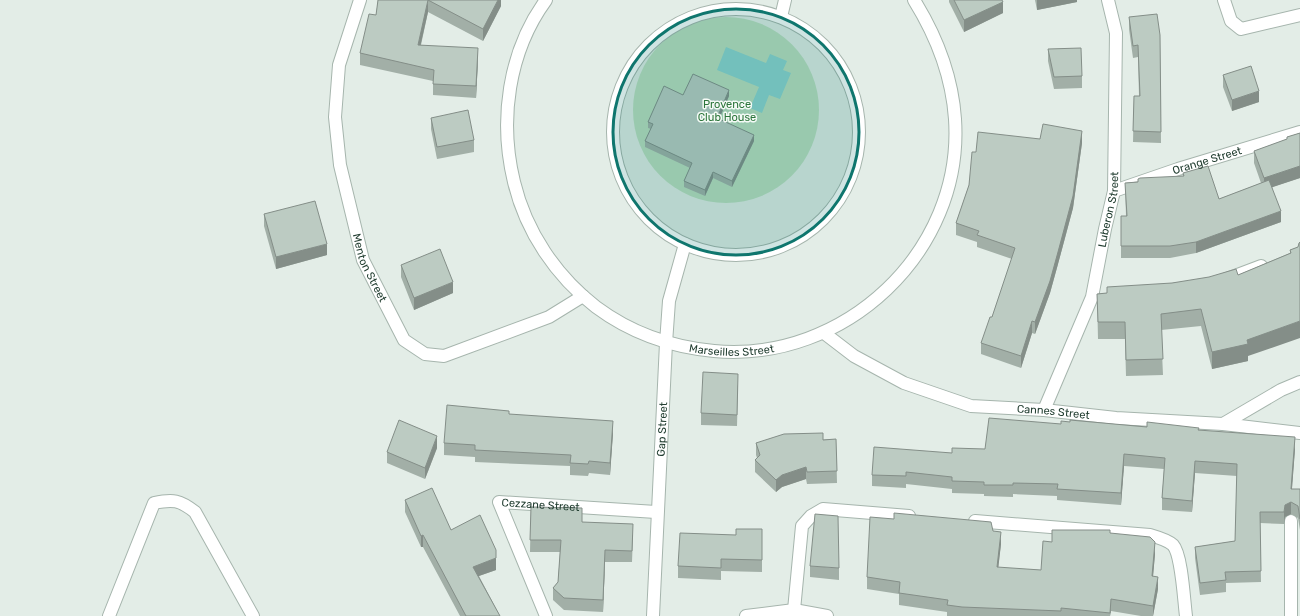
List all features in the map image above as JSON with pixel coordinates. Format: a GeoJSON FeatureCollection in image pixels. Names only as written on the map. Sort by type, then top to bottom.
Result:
{"type":"FeatureCollection","features":[{"type":"Feature","properties":{"kind":"street","name":"Menton Street"},"geometry":{"type":"LineString","coordinates":[[360,0],[339,65],[335,117],[340,165],[364,260],[404,340],[425,354],[444,356],[549,318],[583,296]]}},
{"type":"Feature","properties":{"kind":"street","name":"Marseilles Street"},"geometry":{"type":"LineString","coordinates":[[546,0],[539,9],[521,44],[510,82],[506,121],[508,161],[518,199],[533,235],[555,268],[583,296],[608,316],[666,343],[697,350],[730,353],[762,350],[793,344],[824,333],[852,317],[879,298],[902,274],[922,247],[937,218],[947,187],[954,148],[955,121],[951,88],[943,56],[930,26],[914,0]]}},
{"type":"Feature","properties":{"kind":"street"},"geometry":{"type":"LineString","coordinates":[[781,17],[785,0]]}},
{"type":"Feature","properties":{"kind":"street","name":"Luberon Street"},"geometry":{"type":"LineString","coordinates":[[1044,410],[1092,297],[1114,191],[1116,33],[1108,0]]}},
{"type":"Feature","properties":{"kind":"street"},"geometry":{"type":"LineString","coordinates":[[1224,0],[1231,21],[1241,29],[1300,15]]}},
{"type":"Feature","properties":{"kind":"street"},"geometry":{"type":"LineString","coordinates":[[743,8],[781,17],[814,36],[839,64],[855,98],[860,134],[854,171],[837,204],[812,231],[778,248],[742,256],[713,254],[685,244],[666,234],[650,220],[636,204],[618,169],[612,129],[619,90],[638,56],[667,29],[703,12],[743,8]]}},
{"type":"Feature","properties":{"kind":"street","name":"Orange Street"},"geometry":{"type":"LineString","coordinates":[[1114,191],[1178,169],[1300,132]]}},
{"type":"Feature","properties":{"kind":"street","name":"Gap Street"},"geometry":{"type":"LineString","coordinates":[[653,616],[656,512],[669,301],[685,244]]}},
{"type":"Feature","properties":{"kind":"street"},"geometry":{"type":"LineString","coordinates":[[1210,284],[1269,263]]}},
{"type":"Feature","properties":{"kind":"street"},"geometry":{"type":"LineString","coordinates":[[1092,297],[1108,297]]}},
{"type":"Feature","properties":{"kind":"street","name":"Cannes Street"},"geometry":{"type":"LineString","coordinates":[[824,333],[854,356],[904,383],[971,406],[1044,410],[1116,418],[1223,424],[1300,433]]}},
{"type":"Feature","properties":{"kind":"street"},"geometry":{"type":"LineString","coordinates":[[1223,424],[1281,390],[1300,382]]}},
{"type":"Feature","properties":{"kind":"street"},"geometry":{"type":"LineString","coordinates":[[110,616],[154,503],[168,500],[184,503],[195,512],[253,616]]}},
{"type":"Feature","properties":{"kind":"street","name":"Cezzane Street"},"geometry":{"type":"LineString","coordinates":[[546,616],[500,502],[656,512]]}},
{"type":"Feature","properties":{"kind":"street"},"geometry":{"type":"LineString","coordinates":[[794,610],[802,526],[810,516],[823,510],[924,517]]}},
{"type":"Feature","properties":{"kind":"street"},"geometry":{"type":"LineString","coordinates":[[963,520],[1150,535],[1163,539],[1173,546],[1178,557],[1186,616]]}},
{"type":"Feature","properties":{"kind":"street"},"geometry":{"type":"LineString","coordinates":[[1291,521],[1291,616]]}},
{"type":"Feature","properties":{"kind":"street"},"geometry":{"type":"LineString","coordinates":[[746,616],[794,610],[827,616]]}},
{"type":"Feature","properties":{"kind":"highlighted area"},"geometry":{"type":"Polygon","coordinates":[[[743,8],[781,17],[814,36],[839,64],[855,98],[860,134],[854,171],[837,204],[811,231],[779,248],[742,255],[713,254],[685,244],[666,234],[636,204],[618,169],[612,129],[619,90],[638,56],[667,29],[703,13],[743,8]]]}},
{"type":"Feature","properties":{"kind":"green space","name":"Provence Club House"},"geometry":{"type":"Polygon","coordinates":[[[726,17],[744,19],[762,24],[778,33],[792,44],[803,58],[812,74],[817,92],[819,110],[817,128],[812,146],[803,162],[792,176],[778,187],[762,196],[744,201],[726,203],[708,201],[690,196],[674,187],[660,176],[649,162],[640,146],[635,128],[633,110],[635,92],[640,74],[649,58],[660,44],[674,33],[690,24],[708,19],[726,17]]]}},
{"type":"Feature","properties":{"kind":"water"},"geometry":{"type":"Polygon","coordinates":[[[726,47],[766,63],[770,54],[787,61],[783,70],[791,73],[780,99],[769,95],[762,113],[750,108],[759,87],[717,70],[726,47]]]}},
{"type":"Feature","properties":{"kind":"building"},"geometry":{"type":"Polygon","coordinates":[[[378,0],[428,0],[418,45],[478,48],[476,86],[433,84],[434,70],[360,53],[369,14],[376,15],[378,0]]]}},
{"type":"Feature","properties":{"kind":"building"},"geometry":{"type":"Polygon","coordinates":[[[428,0],[498,0],[483,29],[428,0]]]}},
{"type":"Feature","properties":{"kind":"building"},"geometry":{"type":"Polygon","coordinates":[[[954,0],[1002,0],[1003,2],[964,20],[954,0]]]}},
{"type":"Feature","properties":{"kind":"building"},"geometry":{"type":"Polygon","coordinates":[[[1157,14],[1160,35],[1161,132],[1133,131],[1134,96],[1140,96],[1138,45],[1133,46],[1129,17],[1157,14]]]}},
{"type":"Feature","properties":{"kind":"building"},"geometry":{"type":"Polygon","coordinates":[[[1081,48],[1082,76],[1054,77],[1048,49],[1081,48]]]}},
{"type":"Feature","properties":{"kind":"building"},"geometry":{"type":"Polygon","coordinates":[[[1251,66],[1259,91],[1232,100],[1223,75],[1251,66]]]}},
{"type":"Feature","properties":{"kind":"building"},"geometry":{"type":"Polygon","coordinates":[[[693,74],[729,90],[717,118],[754,135],[732,181],[713,172],[705,190],[684,181],[692,163],[645,141],[653,124],[648,122],[664,86],[683,95],[693,74]]]}},
{"type":"Feature","properties":{"kind":"building"},"geometry":{"type":"Polygon","coordinates":[[[468,110],[474,140],[437,147],[431,118],[468,110]]]}},
{"type":"Feature","properties":{"kind":"building"},"geometry":{"type":"Polygon","coordinates":[[[1043,124],[1082,131],[1073,196],[1058,252],[1050,281],[1035,322],[1032,321],[1021,356],[981,343],[990,317],[992,317],[1015,248],[977,235],[979,231],[956,223],[969,185],[972,152],[976,152],[978,132],[1040,139],[1043,124]]]}},
{"type":"Feature","properties":{"kind":"building"},"geometry":{"type":"Polygon","coordinates":[[[1300,133],[1300,166],[1264,178],[1254,151],[1300,133]]]}},
{"type":"Feature","properties":{"kind":"building"},"geometry":{"type":"Polygon","coordinates":[[[1208,166],[1219,199],[1269,180],[1281,211],[1196,242],[1170,246],[1121,246],[1121,216],[1127,216],[1125,183],[1138,182],[1138,179],[1140,178],[1184,176],[1183,173],[1208,166]]]}},
{"type":"Feature","properties":{"kind":"building"},"geometry":{"type":"Polygon","coordinates":[[[315,201],[327,244],[276,257],[264,214],[315,201]]]}},
{"type":"Feature","properties":{"kind":"building"},"geometry":{"type":"Polygon","coordinates":[[[1300,242],[1300,321],[1247,340],[1248,344],[1212,352],[1201,309],[1161,314],[1163,359],[1126,360],[1125,322],[1098,322],[1097,294],[1107,293],[1107,287],[1172,283],[1209,277],[1236,269],[1238,275],[1291,253],[1290,250],[1298,247],[1300,242]]]}},
{"type":"Feature","properties":{"kind":"building"},"geometry":{"type":"Polygon","coordinates":[[[440,249],[453,282],[414,298],[401,265],[440,249]]]}},
{"type":"Feature","properties":{"kind":"building"},"geometry":{"type":"Polygon","coordinates":[[[703,372],[738,374],[737,415],[701,413],[703,372]]]}},
{"type":"Feature","properties":{"kind":"building"},"geometry":{"type":"Polygon","coordinates":[[[447,405],[509,411],[509,414],[613,421],[610,463],[589,461],[588,464],[570,463],[571,455],[475,450],[475,445],[444,443],[447,405]]]}},
{"type":"Feature","properties":{"kind":"building"},"geometry":{"type":"Polygon","coordinates":[[[989,418],[1061,424],[1061,421],[1070,422],[1070,420],[1147,427],[1147,422],[1199,428],[1198,430],[1295,437],[1291,489],[1300,489],[1300,519],[1298,506],[1291,502],[1285,505],[1284,512],[1260,512],[1261,571],[1225,572],[1226,580],[1200,583],[1195,547],[1235,541],[1237,464],[1195,461],[1192,501],[1162,498],[1165,458],[1124,454],[1121,493],[1057,489],[1058,484],[1013,483],[1013,485],[984,485],[984,482],[952,481],[952,477],[906,472],[906,476],[872,475],[874,447],[952,453],[952,448],[985,449],[989,418]]]}},
{"type":"Feature","properties":{"kind":"building"},"geometry":{"type":"Polygon","coordinates":[[[399,420],[437,436],[425,468],[387,452],[399,420]]]}},
{"type":"Feature","properties":{"kind":"building"},"geometry":{"type":"Polygon","coordinates":[[[823,433],[823,440],[836,439],[837,471],[807,472],[806,467],[782,475],[776,480],[755,460],[760,455],[756,443],[784,434],[823,433]]]}},
{"type":"Feature","properties":{"kind":"building"},"geometry":{"type":"Polygon","coordinates":[[[432,488],[451,530],[480,515],[496,550],[496,558],[473,567],[500,616],[466,616],[423,535],[421,536],[405,500],[432,488]]]}},
{"type":"Feature","properties":{"kind":"building"},"geometry":{"type":"Polygon","coordinates":[[[531,507],[582,508],[582,522],[633,524],[632,551],[605,550],[603,600],[564,598],[553,588],[558,582],[561,540],[530,540],[531,507]]]}},
{"type":"Feature","properties":{"kind":"building"},"geometry":{"type":"Polygon","coordinates":[[[894,513],[991,522],[993,531],[1001,532],[997,567],[1041,570],[1043,541],[1052,542],[1052,530],[1110,530],[1110,533],[1150,537],[1155,542],[1152,576],[1158,577],[1153,606],[1111,599],[1110,613],[1061,608],[1061,611],[962,607],[947,605],[948,600],[899,593],[900,582],[867,577],[870,517],[894,519],[894,513]]]}},
{"type":"Feature","properties":{"kind":"building"},"geometry":{"type":"Polygon","coordinates":[[[815,514],[838,516],[839,568],[810,566],[815,514]]]}},
{"type":"Feature","properties":{"kind":"building"},"geometry":{"type":"Polygon","coordinates":[[[736,529],[762,529],[762,560],[721,559],[721,568],[678,566],[680,533],[736,535],[736,529]]]}}]}
